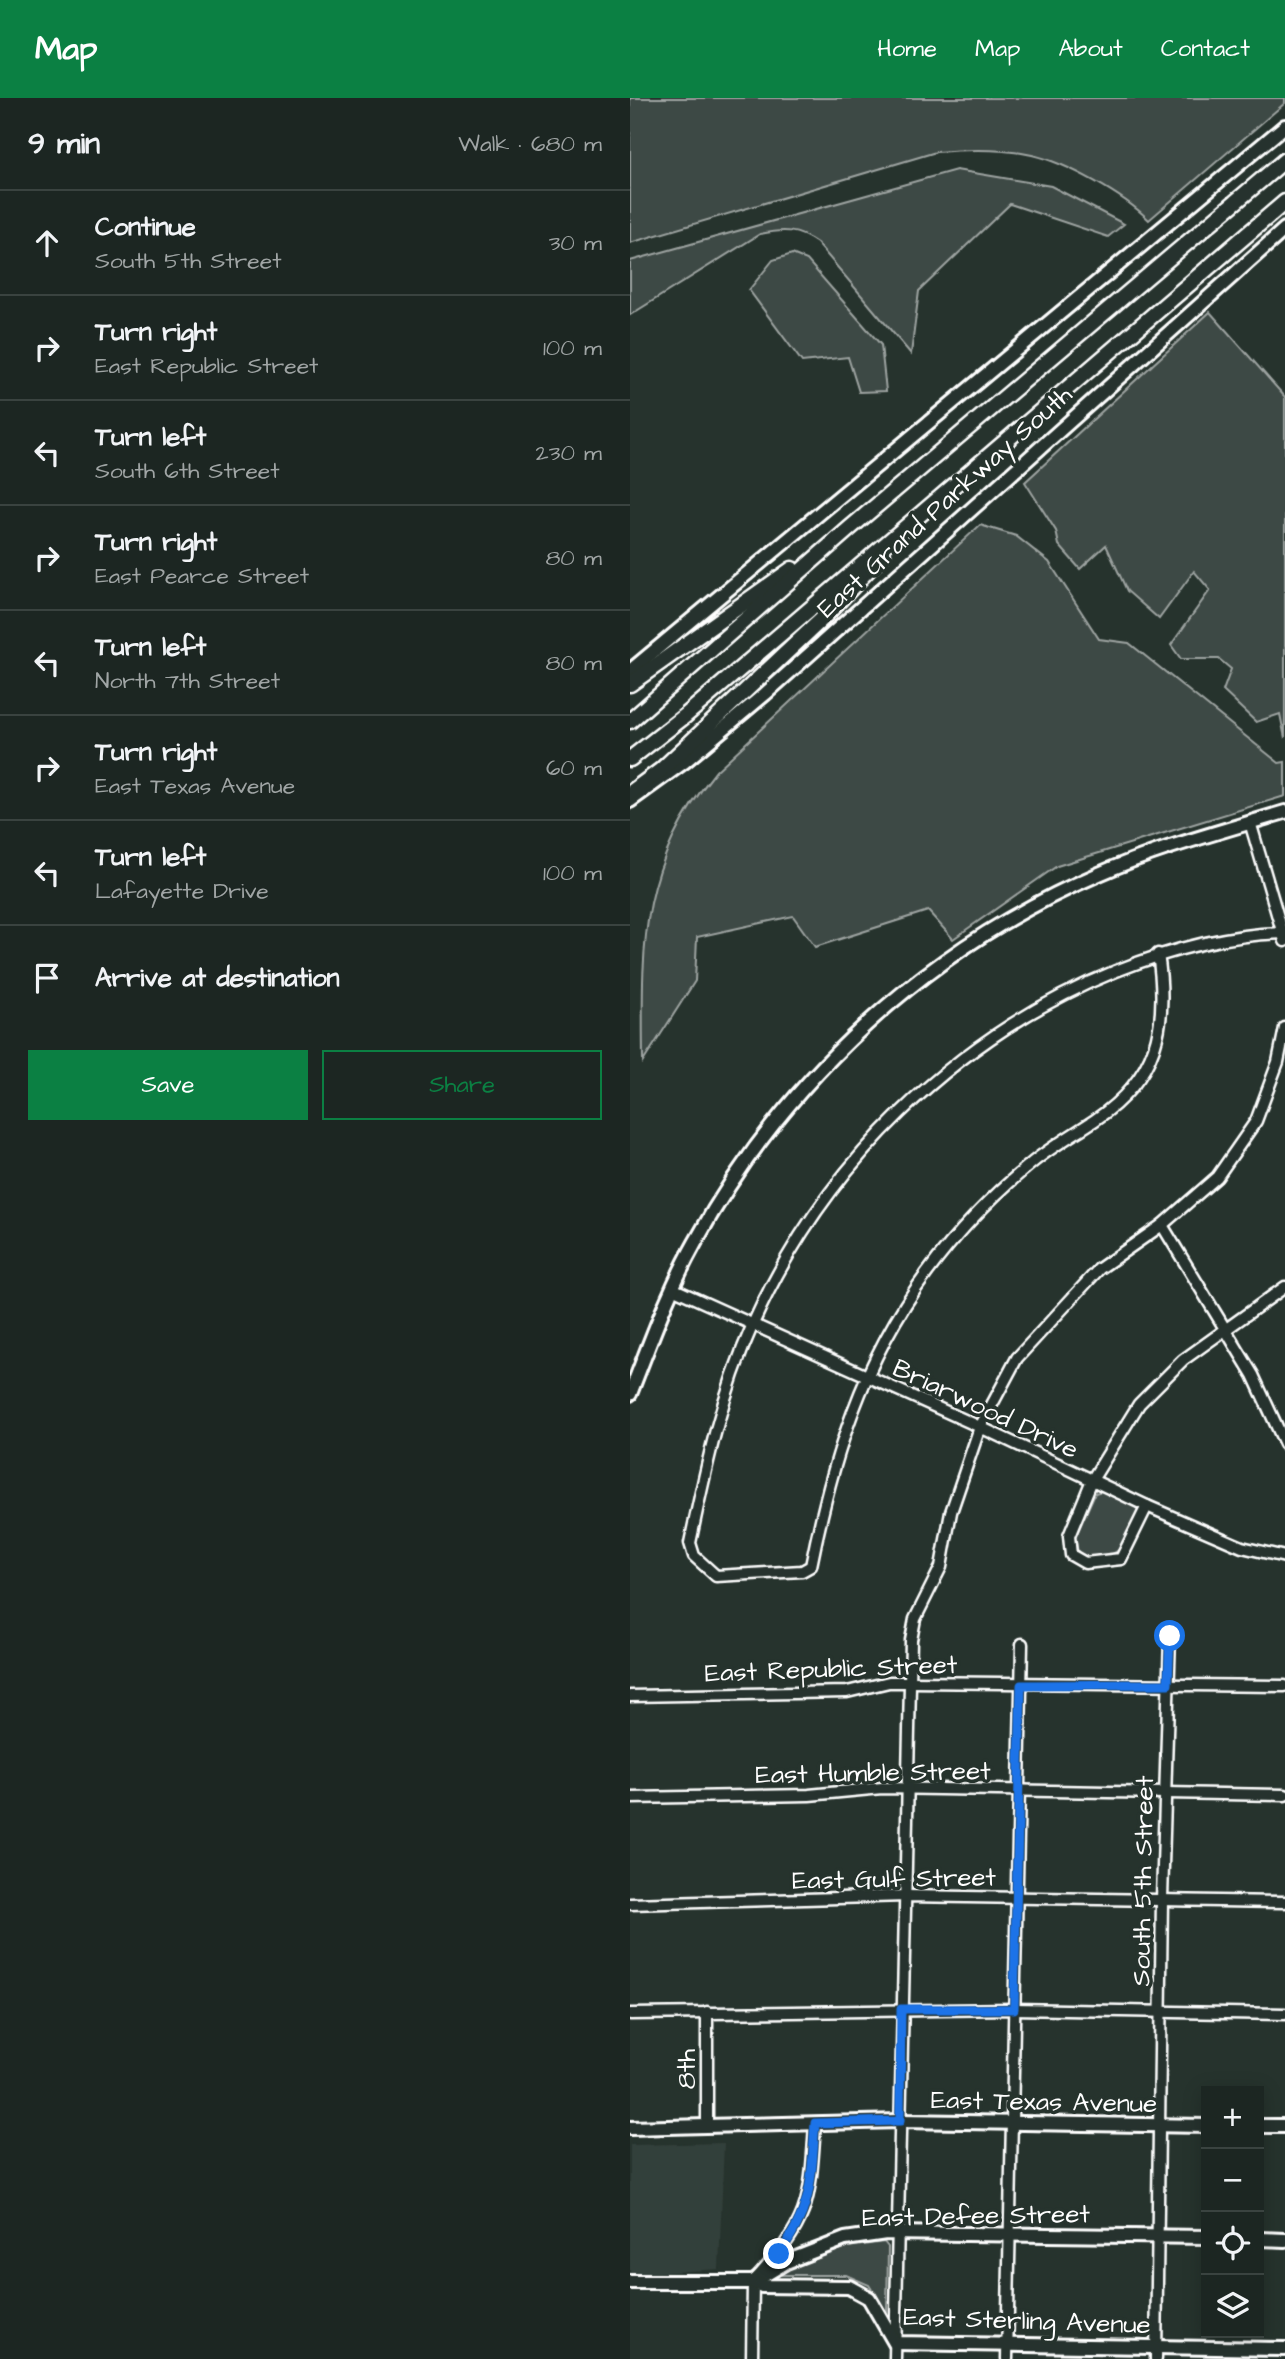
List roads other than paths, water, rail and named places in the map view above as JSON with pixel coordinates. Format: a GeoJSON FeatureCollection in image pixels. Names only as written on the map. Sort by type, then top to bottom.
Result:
{"type":"FeatureCollection","features":[{"type":"Feature","properties":{"kind":"highway","name":"East Grand Parkway South"},"geometry":{"type":"LineString","coordinates":[[630,721],[850,528],[1285,160]]}},
{"type":"Feature","properties":{"kind":"highway","name":"East Grand Parkway South"},"geometry":{"type":"LineString","coordinates":[[630,759],[685,716],[1285,202]]}},
{"type":"Feature","properties":{"kind":"highway"},"geometry":{"type":"LineString","coordinates":[[630,793],[661,770],[821,620],[866,575],[908,523]]}},
{"type":"Feature","properties":{"kind":"highway"},"geometry":{"type":"LineString","coordinates":[[630,684],[850,528]]}},
{"type":"Feature","properties":{"kind":"main road"},"geometry":{"type":"LineString","coordinates":[[630,671],[1285,127]]}},
{"type":"Feature","properties":{"kind":"main road","name":"East Grand Parkway South"},"geometry":{"type":"LineString","coordinates":[[630,801],[684,762],[765,694],[1285,229]]}},
{"type":"Feature","properties":{"kind":"main road"},"geometry":{"type":"LineString","coordinates":[[630,1394],[672,1288],[726,1190],[778,1118],[843,1045],[906,989],[995,929],[1098,874],[1285,812]]}},
{"type":"Feature","properties":{"kind":"main road","name":"East Texas Avenue"},"geometry":{"type":"LineString","coordinates":[[630,2127],[900,2121],[1201,2126]]}},
{"type":"Feature","properties":{"kind":"main road"},"geometry":{"type":"LineString","coordinates":[[1264,2126],[1285,2126]]}},
{"type":"Feature","properties":{"kind":"main road","name":"East Defee Street"},"geometry":{"type":"LineString","coordinates":[[753,2282],[786,2262],[845,2239],[886,2233],[1201,2237]]}},
{"type":"Feature","properties":{"kind":"main road"},"geometry":{"type":"LineString","coordinates":[[1264,2239],[1285,2240]]}},
{"type":"Feature","properties":{"kind":"main road"},"geometry":{"type":"LineString","coordinates":[[630,2282],[753,2282]]}},
{"type":"Feature","properties":{"kind":"main road","name":"East Sterling Avenue"},"geometry":{"type":"LineString","coordinates":[[753,2282],[762,2286],[849,2287],[869,2298],[895,2343],[1007,2345],[1156,2353],[1285,2349]]}},
{"type":"Feature","properties":{"kind":"street"},"geometry":{"type":"LineString","coordinates":[[1158,954],[1163,998],[1160,1032],[1145,1070],[1133,1089],[1102,1115],[1034,1161],[982,1208],[928,1271],[891,1326],[866,1377],[827,1486],[811,1566],[802,1571],[716,1576],[694,1556],[690,1543],[715,1423],[753,1324],[790,1253],[818,1210],[851,1166],[910,1102],[964,1055],[1037,1007],[1158,954],[1208,942],[1285,936],[1250,822]]}},
{"type":"Feature","properties":{"kind":"street"},"geometry":{"type":"LineString","coordinates":[[895,2359],[901,2009],[906,1896],[905,1789],[911,1640],[915,1619],[942,1567],[951,1512],[980,1427],[1017,1358],[1098,1269],[1162,1225],[1217,1177],[1246,1137],[1275,1071],[1285,1028]]}},
{"type":"Feature","properties":{"kind":"street"},"geometry":{"type":"LineString","coordinates":[[1162,1225],[1253,1375],[1284,1439]]}},
{"type":"Feature","properties":{"kind":"street"},"geometry":{"type":"LineString","coordinates":[[1147,1506],[1121,1559],[1085,1563],[1071,1555],[1069,1536],[1092,1480],[1139,1404],[1183,1360],[1285,1287]]}},
{"type":"Feature","properties":{"kind":"street","name":"Briarwood Drive"},"geometry":{"type":"LineString","coordinates":[[672,1288],[980,1427],[1147,1506],[1242,1547],[1285,1557]]}},
{"type":"Feature","properties":{"kind":"street","name":"South 5th Street"},"geometry":{"type":"LineString","coordinates":[[1156,2353],[1160,2236],[1164,1791],[1170,1636]]}},
{"type":"Feature","properties":{"kind":"street"},"geometry":{"type":"LineString","coordinates":[[1007,2359],[1022,1644]]}},
{"type":"Feature","properties":{"kind":"street","name":"East Republic Street"},"geometry":{"type":"LineString","coordinates":[[630,1696],[846,1692],[889,1682],[1285,1686]]}},
{"type":"Feature","properties":{"kind":"street","name":"East Humble Street"},"geometry":{"type":"LineString","coordinates":[[630,1798],[809,1795],[882,1788],[1285,1795]]}},
{"type":"Feature","properties":{"kind":"street","name":"East Gulf Street"},"geometry":{"type":"LineString","coordinates":[[630,1904],[906,1896],[1285,1902]]}},
{"type":"Feature","properties":{"kind":"street"},"geometry":{"type":"LineString","coordinates":[[630,2014],[1014,2009],[1285,2014]]}},
{"type":"Feature","properties":{"kind":"street","name":"8th"},"geometry":{"type":"LineString","coordinates":[[707,2012],[707,2126]]}},
{"type":"Feature","properties":{"kind":"street"},"geometry":{"type":"LineString","coordinates":[[752,2359],[753,2282],[779,2254],[805,2212],[811,2185],[815,2123]]}}]}
